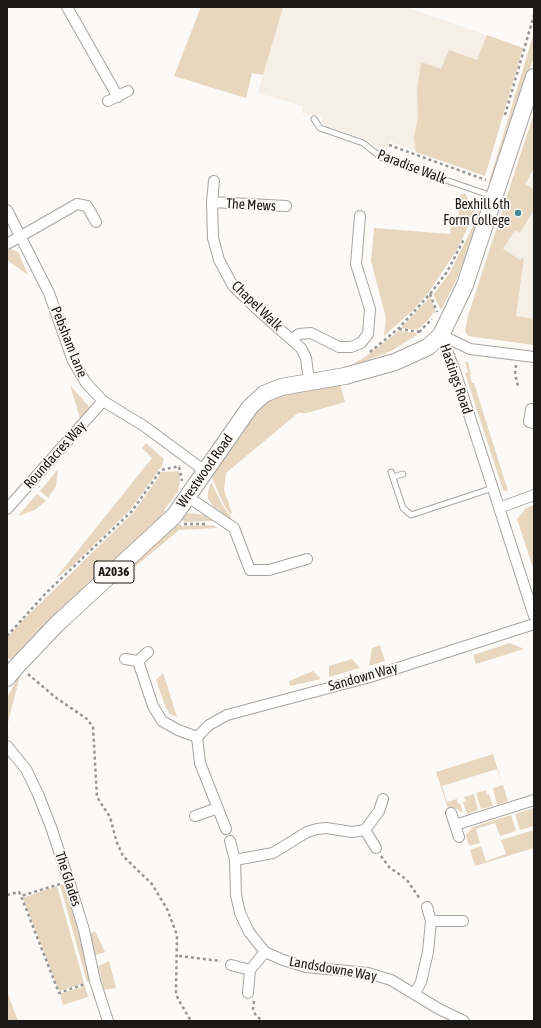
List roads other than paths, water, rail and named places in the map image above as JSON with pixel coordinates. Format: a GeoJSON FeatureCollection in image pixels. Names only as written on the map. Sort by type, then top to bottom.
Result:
{"type":"FeatureCollection","features":[{"type":"Feature","properties":{"kind":"main road","name":"Hastings Road"},"geometry":{"type":"LineString","coordinates":[[440,335],[465,285],[488,195],[534,77]]}},
{"type":"Feature","properties":{"kind":"main road","name":"Wrestwood Road"},"geometry":{"type":"LineString","coordinates":[[11,672],[57,624],[174,516],[250,407],[264,394],[281,387],[345,376],[394,362],[428,347],[440,335]]}},
{"type":"Feature","properties":{"kind":"street"},"geometry":{"type":"LineString","coordinates":[[67,7],[113,99],[128,91]]}},
{"type":"Feature","properties":{"kind":"street","name":"The Mews"},"geometry":{"type":"LineString","coordinates":[[214,181],[212,202],[286,206]]}},
{"type":"Feature","properties":{"kind":"street","name":"Chapel Walk"},"geometry":{"type":"LineString","coordinates":[[212,202],[211,220],[215,246],[219,260],[233,286],[301,348],[306,358],[309,381]]}},
{"type":"Feature","properties":{"kind":"street"},"geometry":{"type":"LineString","coordinates":[[7,244],[77,204],[87,206],[96,222]]}},
{"type":"Feature","properties":{"kind":"street","name":"Pebsham Lane"},"geometry":{"type":"LineString","coordinates":[[7,210],[49,293],[73,361],[86,384],[103,401],[144,426],[205,471]]}},
{"type":"Feature","properties":{"kind":"street"},"geometry":{"type":"LineString","coordinates":[[292,339],[299,334],[311,333],[340,347],[351,347],[361,343],[368,334],[370,309],[356,264],[360,216]]}},
{"type":"Feature","properties":{"kind":"street"},"geometry":{"type":"LineString","coordinates":[[440,335],[470,349],[534,357]]}},
{"type":"Feature","properties":{"kind":"street","name":"Hastings Road"},"geometry":{"type":"LineString","coordinates":[[440,335],[455,371],[534,616]]}},
{"type":"Feature","properties":{"kind":"street","name":"Roundacres Way"},"geometry":{"type":"LineString","coordinates":[[7,509],[103,401]]}},
{"type":"Feature","properties":{"kind":"street"},"geometry":{"type":"LineString","coordinates":[[531,409],[529,422],[534,423]]}},
{"type":"Feature","properties":{"kind":"street"},"geometry":{"type":"LineString","coordinates":[[499,508],[534,495]]}},
{"type":"Feature","properties":{"kind":"street"},"geometry":{"type":"LineString","coordinates":[[188,497],[234,528],[250,570],[269,570],[307,559]]}},
{"type":"Feature","properties":{"kind":"street","name":"Sandown Way"},"geometry":{"type":"LineString","coordinates":[[197,737],[209,726],[227,715],[370,677],[534,624]]}},
{"type":"Feature","properties":{"kind":"street"},"geometry":{"type":"LineString","coordinates":[[138,661],[148,652]]}},
{"type":"Feature","properties":{"kind":"street"},"geometry":{"type":"LineString","coordinates":[[125,659],[138,661]]}},
{"type":"Feature","properties":{"kind":"street"},"geometry":{"type":"LineString","coordinates":[[138,661],[153,706],[162,721],[178,730],[197,737],[200,763],[226,829]]}},
{"type":"Feature","properties":{"kind":"street","name":"The Glades"},"geometry":{"type":"LineString","coordinates":[[7,746],[26,769],[38,794],[69,881],[84,930],[95,980],[108,1021]]}},
{"type":"Feature","properties":{"kind":"street"},"geometry":{"type":"LineString","coordinates":[[236,860],[273,853],[307,832],[317,829],[326,828],[352,832],[365,830],[379,811],[383,799]]}},
{"type":"Feature","properties":{"kind":"street"},"geometry":{"type":"LineString","coordinates":[[455,825],[534,800]]}},
{"type":"Feature","properties":{"kind":"street"},"geometry":{"type":"LineString","coordinates":[[195,816],[218,808]]}},
{"type":"Feature","properties":{"kind":"street"},"geometry":{"type":"LineString","coordinates":[[451,812],[459,837]]}},
{"type":"Feature","properties":{"kind":"street"},"geometry":{"type":"LineString","coordinates":[[365,830],[376,848]]}},
{"type":"Feature","properties":{"kind":"street","name":"Landsdowne Way"},"geometry":{"type":"LineString","coordinates":[[230,841],[236,860],[236,896],[240,913],[249,932],[265,952],[283,960],[306,966],[368,973],[391,980],[415,993],[439,1009],[464,1021]]}},
{"type":"Feature","properties":{"kind":"street"},"geometry":{"type":"LineString","coordinates":[[415,993],[421,982],[428,952],[431,921],[427,907]]}},
{"type":"Feature","properties":{"kind":"street"},"geometry":{"type":"LineString","coordinates":[[431,921],[463,921]]}},
{"type":"Feature","properties":{"kind":"street"},"geometry":{"type":"LineString","coordinates":[[248,993],[250,970],[265,952]]}},
{"type":"Feature","properties":{"kind":"street"},"geometry":{"type":"LineString","coordinates":[[231,964],[250,970]]}},
{"type":"Feature","properties":{"kind":"lane","name":"Paradise Walk"},"geometry":{"type":"LineString","coordinates":[[314,119],[320,128],[363,143],[382,158],[488,195]]}},
{"type":"Feature","properties":{"kind":"lane"},"geometry":{"type":"LineString","coordinates":[[403,474],[392,474],[403,508],[411,515],[493,488]]}},
{"type":"Feature","properties":{"kind":"place","name":"Bexhill 6th Form College"},"geometry":{"type":"Point","coordinates":[518,213]}}]}
